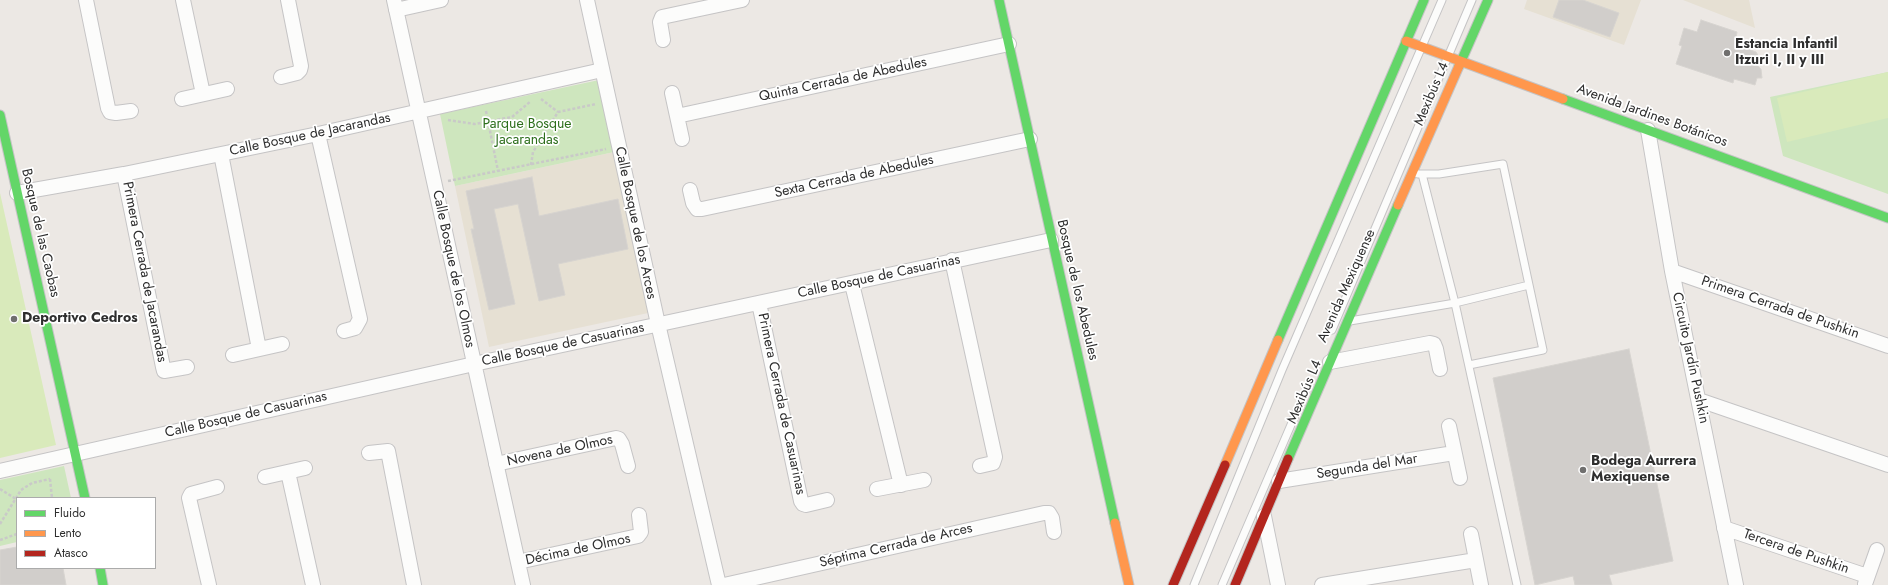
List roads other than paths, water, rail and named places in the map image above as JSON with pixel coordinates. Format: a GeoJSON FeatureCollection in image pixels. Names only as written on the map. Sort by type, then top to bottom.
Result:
{"type":"FeatureCollection","features":[{"type":"Feature","properties":{"kind":"street"},"geometry":{"type":"LineString","coordinates":[[86,0],[108,108],[110,112],[116,113],[131,111]]}},
{"type":"Feature","properties":{"kind":"street"},"geometry":{"type":"LineString","coordinates":[[183,0],[203,94]]}},
{"type":"Feature","properties":{"kind":"street"},"geometry":{"type":"LineString","coordinates":[[282,77],[297,73],[301,66],[288,0]]}},
{"type":"Feature","properties":{"kind":"street"},"geometry":{"type":"LineString","coordinates":[[395,5],[441,0]]}},
{"type":"Feature","properties":{"kind":"street","name":"Calle Bosque de los Arces"},"geometry":{"type":"LineString","coordinates":[[587,0],[618,146],[718,585]]}},
{"type":"Feature","properties":{"kind":"street"},"geometry":{"type":"LineString","coordinates":[[663,40],[660,22],[662,17],[742,0]]}},
{"type":"Feature","properties":{"kind":"street","name":"Bosque de los Abedules"},"geometry":{"type":"LineString","coordinates":[[999,0],[1051,240],[1129,585]]}},
{"type":"Feature","properties":{"kind":"street"},"geometry":{"type":"LineString","coordinates":[[1173,585],[1424,0]]}},
{"type":"Feature","properties":{"kind":"street","name":"Avenida Mexiquense"},"geometry":{"type":"LineString","coordinates":[[1235,585],[1347,321],[1488,0]]}},
{"type":"Feature","properties":{"kind":"street","name":"Calle Bosque de los Olmos"},"geometry":{"type":"LineString","coordinates":[[395,5],[417,111],[523,585]]}},
{"type":"Feature","properties":{"kind":"street","name":"Avenida Jardines Botánicos"},"geometry":{"type":"LineString","coordinates":[[1406,41],[1888,218]]}},
{"type":"Feature","properties":{"kind":"street","name":"Quinta Cerrada de Abedules"},"geometry":{"type":"LineString","coordinates":[[677,116],[1009,44]]}},
{"type":"Feature","properties":{"kind":"street","name":"Calle Bosque de Jacarandas"},"geometry":{"type":"LineString","coordinates":[[17,193],[124,174],[318,134],[602,70]]}},
{"type":"Feature","properties":{"kind":"street"},"geometry":{"type":"LineString","coordinates":[[182,99],[228,89]]}},
{"type":"Feature","properties":{"kind":"street"},"geometry":{"type":"LineString","coordinates":[[672,93],[682,139]]}},
{"type":"Feature","properties":{"kind":"street","name":"Bosque de las Caobas"},"geometry":{"type":"LineString","coordinates":[[0,115],[85,497]]}},
{"type":"Feature","properties":{"kind":"street","name":"Circuito Jardín Pushkin"},"geometry":{"type":"LineString","coordinates":[[1648,130],[1672,271],[1736,585]]}},
{"type":"Feature","properties":{"kind":"street"},"geometry":{"type":"LineString","coordinates":[[318,134],[360,319],[355,328],[344,331]]}},
{"type":"Feature","properties":{"kind":"street","name":"Sexta Cerrada de Abedules"},"geometry":{"type":"LineString","coordinates":[[690,190],[693,203],[697,209],[1030,139]]}},
{"type":"Feature","properties":{"kind":"street"},"geometry":{"type":"LineString","coordinates":[[221,154],[259,350]]}},
{"type":"Feature","properties":{"kind":"street","name":"Primera Cerrada de Jacarandas"},"geometry":{"type":"LineString","coordinates":[[124,174],[164,371],[187,368]]}},
{"type":"Feature","properties":{"kind":"street","name":"Calle Bosque de Casuarinas"},"geometry":{"type":"LineString","coordinates":[[0,471],[474,364],[852,284],[952,260],[1051,240]]}},
{"type":"Feature","properties":{"kind":"street"},"geometry":{"type":"LineString","coordinates":[[952,260],[995,457],[993,463],[980,466]]}},
{"type":"Feature","properties":{"kind":"street","name":"Primera Cerrada de Pushkin"},"geometry":{"type":"LineString","coordinates":[[1672,271],[1888,346]]}},
{"type":"Feature","properties":{"kind":"street"},"geometry":{"type":"LineString","coordinates":[[852,284],[901,485]]}},
{"type":"Feature","properties":{"kind":"street","name":"Primera Cerrada de Casuarinas"},"geometry":{"type":"LineString","coordinates":[[759,303],[801,501],[806,505],[827,500]]}},
{"type":"Feature","properties":{"kind":"street"},"geometry":{"type":"LineString","coordinates":[[1330,362],[1430,343],[1434,344],[1436,348],[1440,369]]}},
{"type":"Feature","properties":{"kind":"street"},"geometry":{"type":"LineString","coordinates":[[233,355],[282,344]]}},
{"type":"Feature","properties":{"kind":"street"},"geometry":{"type":"LineString","coordinates":[[1699,400],[1888,465]]}},
{"type":"Feature","properties":{"kind":"street"},"geometry":{"type":"LineString","coordinates":[[1449,426],[1460,478]]}},
{"type":"Feature","properties":{"kind":"street","name":"Novena de Olmos"},"geometry":{"type":"LineString","coordinates":[[496,464],[616,438],[619,439],[622,444],[628,466]]}},
{"type":"Feature","properties":{"kind":"street"},"geometry":{"type":"LineString","coordinates":[[369,453],[388,451],[414,585]]}},
{"type":"Feature","properties":{"kind":"street","name":"Segunda del Mar"},"geometry":{"type":"LineString","coordinates":[[1279,481],[1454,453]]}},
{"type":"Feature","properties":{"kind":"street"},"geometry":{"type":"LineString","coordinates":[[265,477],[304,468]]}},
{"type":"Feature","properties":{"kind":"street"},"geometry":{"type":"LineString","coordinates":[[288,472],[313,585]]}},
{"type":"Feature","properties":{"kind":"street"},"geometry":{"type":"LineString","coordinates":[[878,489],[924,480]]}},
{"type":"Feature","properties":{"kind":"street"},"geometry":{"type":"LineString","coordinates":[[209,585],[189,498],[191,494],[216,487]]}},
{"type":"Feature","properties":{"kind":"street","name":"Séptima Cerrada de Arces"},"geometry":{"type":"LineString","coordinates":[[724,585],[1044,513],[1049,513],[1052,518],[1054,532]]}},
{"type":"Feature","properties":{"kind":"street","name":"Décima de Olmos"},"geometry":{"type":"LineString","coordinates":[[518,562],[638,536],[641,532],[638,515]]}},
{"type":"Feature","properties":{"kind":"street"},"geometry":{"type":"LineString","coordinates":[[1264,516],[1278,585]]}},
{"type":"Feature","properties":{"kind":"street","name":"Tercera de Pushkin"},"geometry":{"type":"LineString","coordinates":[[1724,528],[1866,581],[1877,550]]}},
{"type":"Feature","properties":{"kind":"street"},"geometry":{"type":"LineString","coordinates":[[1471,534],[1481,585]]}},
{"type":"Feature","properties":{"kind":"street"},"geometry":{"type":"LineString","coordinates":[[1322,585],[1476,560]]}},
{"type":"Feature","properties":{"kind":"street"},"geometry":{"type":"LineString","coordinates":[[100,569],[103,585]]}},
{"type":"Feature","properties":{"kind":"lane","name":"Mexibús L4"},"geometry":{"type":"LineString","coordinates":[[1194,585],[1282,370],[1442,0]]}},
{"type":"Feature","properties":{"kind":"lane","name":"Mexibús L4"},"geometry":{"type":"LineString","coordinates":[[1328,340],[1472,0]]}},
{"type":"Feature","properties":{"kind":"lane"},"geometry":{"type":"LineString","coordinates":[[1412,173],[1439,174],[1503,164],[1543,350],[1469,365]]}},
{"type":"Feature","properties":{"kind":"lane"},"geometry":{"type":"LineString","coordinates":[[1422,174],[1455,303],[1518,585]]}},
{"type":"Feature","properties":{"kind":"lane"},"geometry":{"type":"LineString","coordinates":[[1347,321],[1455,303],[1529,285]]}},
{"type":"Feature","properties":{"kind":"lane","name":"Mexibús L4"},"geometry":{"type":"LineString","coordinates":[[1222,585],[1313,375]]}},
{"type":"Feature","properties":{"kind":"place","name":"Estancia Infantil Itzuri I, II y III"},"geometry":{"type":"Point","coordinates":[1727,53]}},
{"type":"Feature","properties":{"kind":"place","name":"Deportivo Cedros"},"geometry":{"type":"Point","coordinates":[14,319]}},
{"type":"Feature","properties":{"kind":"place","name":"Bodega Aurrera Mexiquense"},"geometry":{"type":"Point","coordinates":[1583,470]}},
{"type":"Feature","properties":{"kind":"park label","name":"Parque Bosque Jacarandas"},"geometry":{"type":"Point","coordinates":[527,134]}}]}
